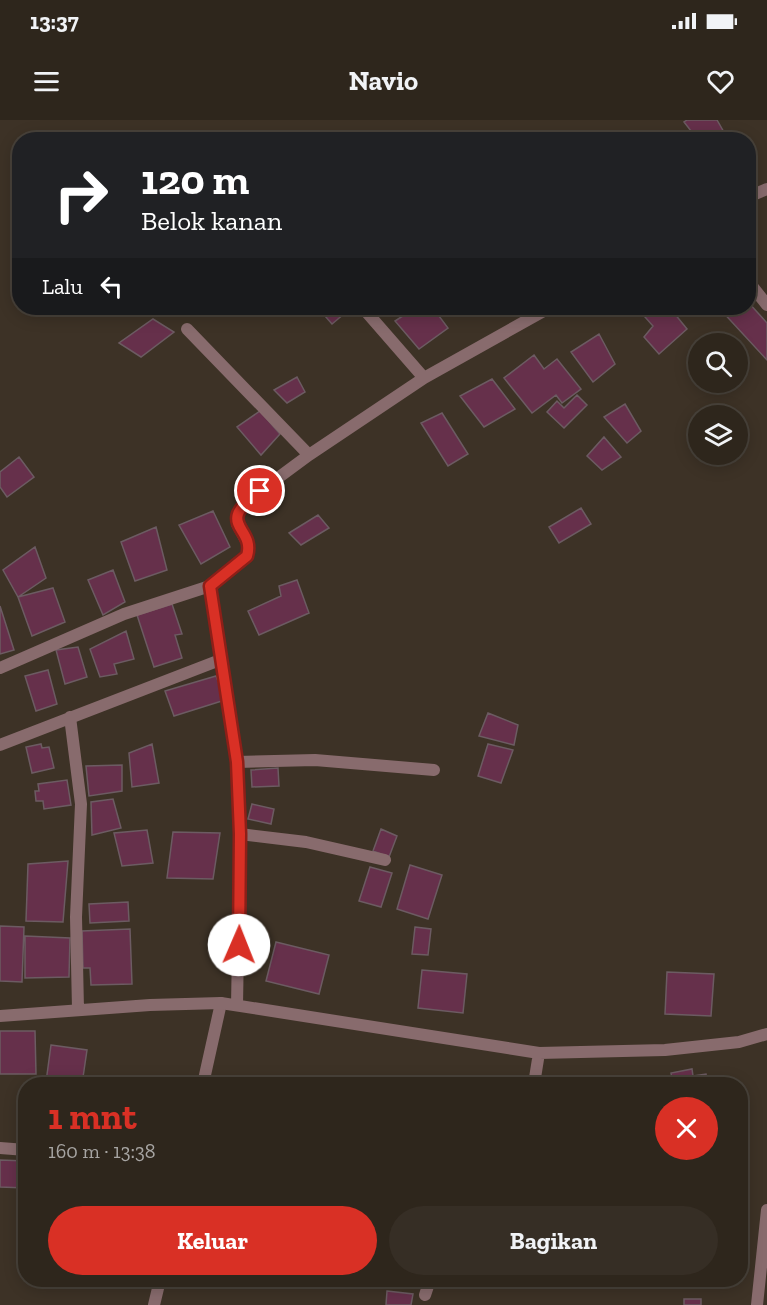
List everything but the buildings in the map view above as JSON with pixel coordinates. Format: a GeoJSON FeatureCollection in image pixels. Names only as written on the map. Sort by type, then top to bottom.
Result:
{"type":"FeatureCollection","features":[{"type":"Feature","properties":{"kind":"street"},"geometry":{"type":"LineString","coordinates":[[756,291],[767,305]]}},
{"type":"Feature","properties":{"kind":"street"},"geometry":{"type":"LineString","coordinates":[[369,315],[424,378]]}},
{"type":"Feature","properties":{"kind":"street"},"geometry":{"type":"LineString","coordinates":[[0,668],[124,614],[210,586],[247,556],[249,546],[237,524],[237,515],[244,503],[309,455],[424,378],[536,315]]}},
{"type":"Feature","properties":{"kind":"street"},"geometry":{"type":"LineString","coordinates":[[187,329],[309,455]]}},
{"type":"Feature","properties":{"kind":"street"},"geometry":{"type":"LineString","coordinates":[[210,586],[237,762],[240,834],[237,1005]]}},
{"type":"Feature","properties":{"kind":"street"},"geometry":{"type":"LineString","coordinates":[[0,745],[220,660]]}},
{"type":"Feature","properties":{"kind":"street"},"geometry":{"type":"LineString","coordinates":[[70,717],[81,804],[76,917],[78,1009]]}},
{"type":"Feature","properties":{"kind":"street"},"geometry":{"type":"LineString","coordinates":[[237,762],[315,760],[434,770]]}},
{"type":"Feature","properties":{"kind":"street"},"geometry":{"type":"LineString","coordinates":[[240,834],[306,842],[386,860]]}},
{"type":"Feature","properties":{"kind":"street"},"geometry":{"type":"LineString","coordinates":[[205,1077],[221,1004]]}},
{"type":"Feature","properties":{"kind":"street"},"geometry":{"type":"LineString","coordinates":[[0,1016],[78,1009],[237,1005],[539,1053],[665,1050],[739,1042],[767,1034]]}},
{"type":"Feature","properties":{"kind":"street"},"geometry":{"type":"LineString","coordinates":[[535,1077],[539,1053]]}},
{"type":"Feature","properties":{"kind":"street"},"geometry":{"type":"LineString","coordinates":[[0,1148],[18,1149]]}},
{"type":"Feature","properties":{"kind":"street"},"geometry":{"type":"LineString","coordinates":[[757,1305],[767,1210]]}},
{"type":"Feature","properties":{"kind":"street"},"geometry":{"type":"LineString","coordinates":[[154,1305],[158,1287]]}},
{"type":"Feature","properties":{"kind":"street"},"geometry":{"type":"LineString","coordinates":[[425,1295],[427,1287]]}},
{"type":"Feature","properties":{"kind":"route"},"geometry":{"type":"LineString","coordinates":[[239,945],[240,834],[237,762],[210,586],[247,556],[249,546],[237,524],[237,515],[244,503],[260,491]]}}]}
